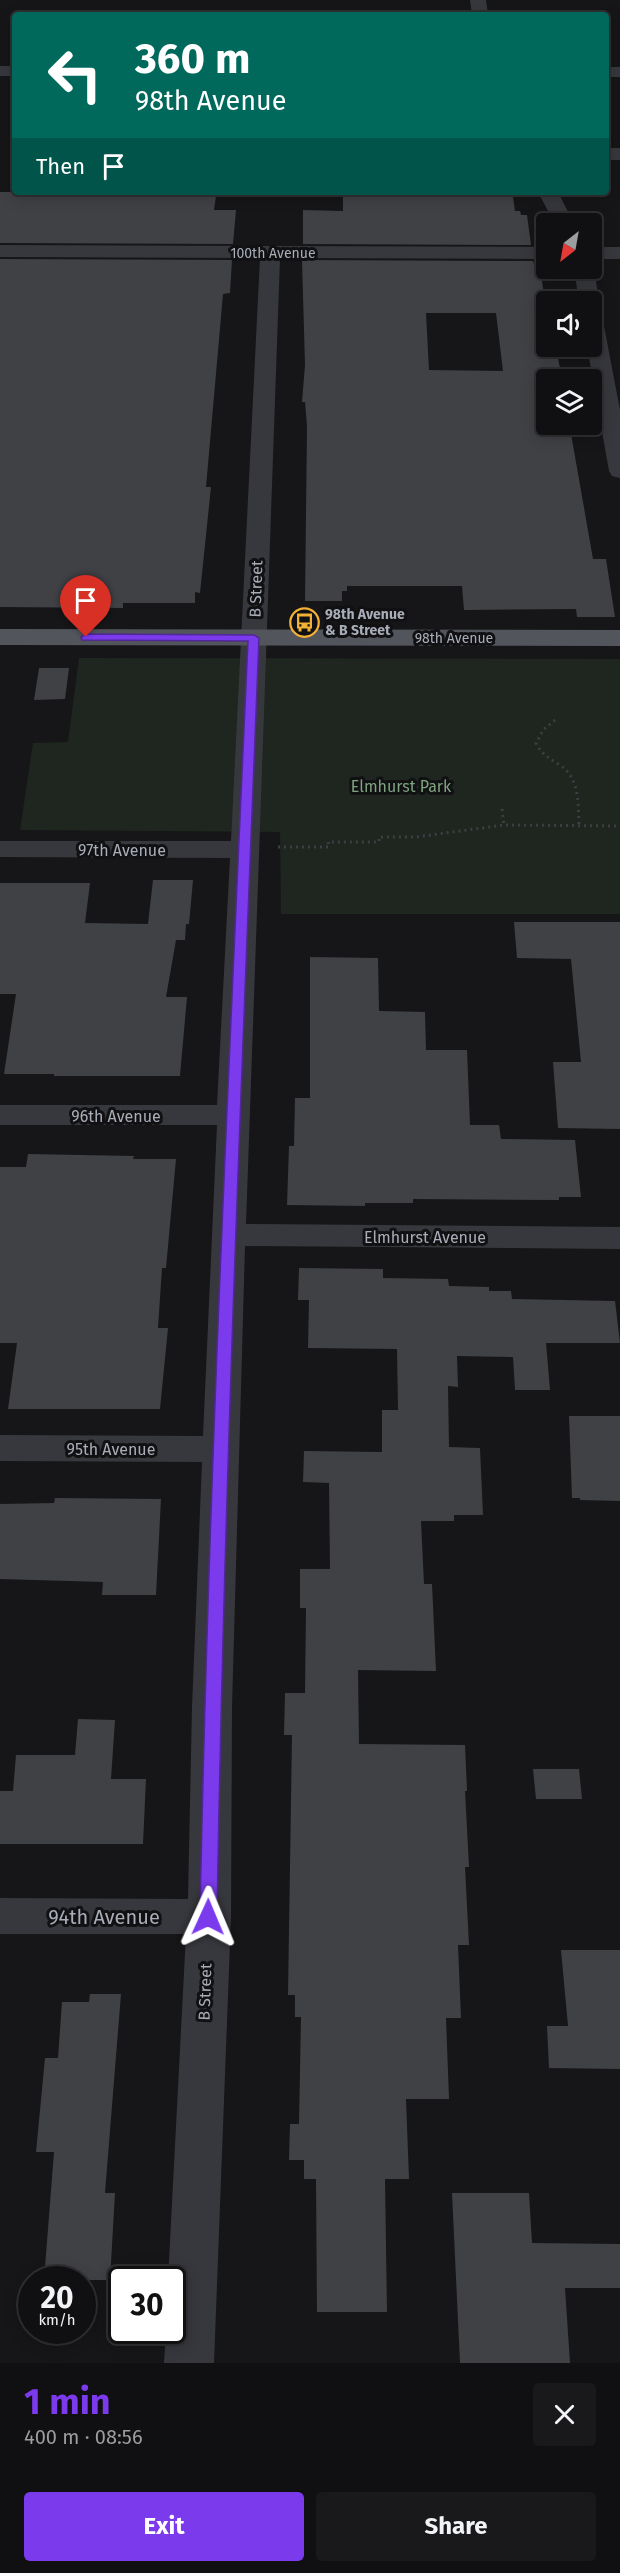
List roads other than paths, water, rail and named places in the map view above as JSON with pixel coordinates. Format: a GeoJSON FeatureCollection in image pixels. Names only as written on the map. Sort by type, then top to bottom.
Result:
{"type":"FeatureCollection","features":[{"type":"Feature","properties":{"kind":"main road","name":"98th Avenue"},"geometry":{"type":"LineString","coordinates":[[0,637],[620,638]]}},
{"type":"Feature","properties":{"kind":"street"},"geometry":{"type":"LineString","coordinates":[[550,195],[559,213]]}},
{"type":"Feature","properties":{"kind":"street","name":"100th Avenue"},"geometry":{"type":"LineString","coordinates":[[0,252],[536,253]]}},
{"type":"Feature","properties":{"kind":"street","name":"B Street"},"geometry":{"type":"LineString","coordinates":[[189,2363],[208,1917],[212,1707],[233,1115],[240,993],[243,850],[270,253]]}},
{"type":"Feature","properties":{"kind":"street"},"geometry":{"type":"LineString","coordinates":[[602,253],[620,253]]}},
{"type":"Feature","properties":{"kind":"street"},"geometry":{"type":"LineString","coordinates":[[599,357],[620,471]]}},
{"type":"Feature","properties":{"kind":"street","name":"97th Avenue"},"geometry":{"type":"LineString","coordinates":[[0,849],[243,850]]}},
{"type":"Feature","properties":{"kind":"street","name":"96th Avenue"},"geometry":{"type":"LineString","coordinates":[[0,1115],[233,1115]]}},
{"type":"Feature","properties":{"kind":"street","name":"Elmhurst Avenue"},"geometry":{"type":"LineString","coordinates":[[230,1235],[620,1238]]}},
{"type":"Feature","properties":{"kind":"street","name":"95th Avenue"},"geometry":{"type":"LineString","coordinates":[[0,1448],[222,1449]]}},
{"type":"Feature","properties":{"kind":"street","name":"94th Avenue"},"geometry":{"type":"LineString","coordinates":[[0,1916],[208,1917]]}},
{"type":"Feature","properties":{"kind":"place","name":"98th Avenue & B Street"},"geometry":{"type":"Point","coordinates":[304,622]}},
{"type":"Feature","properties":{"kind":"park label","name":"Elmhurst Park"},"geometry":{"type":"Point","coordinates":[401,786]}}]}
